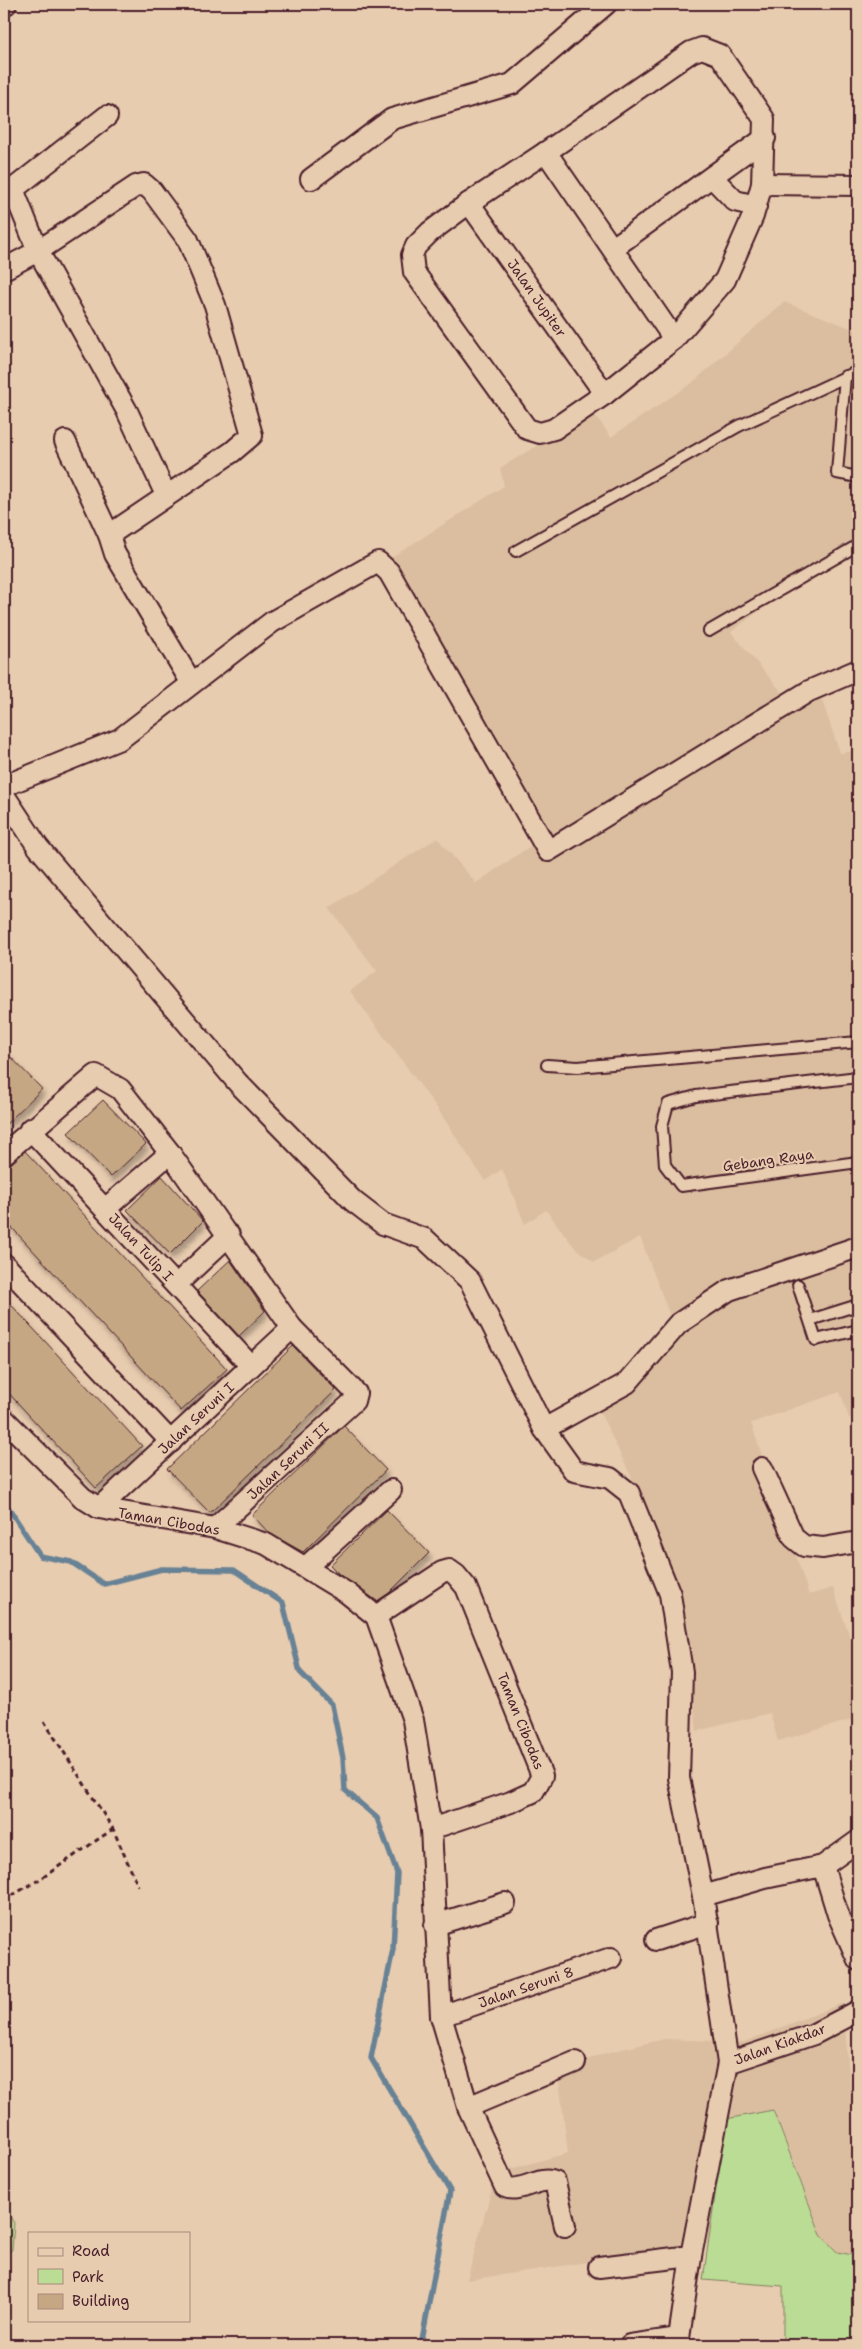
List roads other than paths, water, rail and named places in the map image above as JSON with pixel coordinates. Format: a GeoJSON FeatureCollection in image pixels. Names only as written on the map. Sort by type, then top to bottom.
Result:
{"type":"FeatureCollection","features":[{"type":"Feature","properties":{"kind":"street"},"geometry":{"type":"LineString","coordinates":[[311,179],[392,119],[512,84],[606,4]]}},
{"type":"Feature","properties":{"kind":"street"},"geometry":{"type":"LineString","coordinates":[[702,48],[720,55],[764,119],[765,138],[762,184],[756,206],[726,280],[674,339],[605,394],[554,429],[540,433],[527,429],[414,272],[412,255],[416,246],[430,232],[469,203],[546,152],[691,52],[702,48]]}},
{"type":"Feature","properties":{"kind":"street"},"geometry":{"type":"LineString","coordinates":[[107,116],[14,190],[38,252],[127,411],[166,495]]}},
{"type":"Feature","properties":{"kind":"street"},"geometry":{"type":"LineString","coordinates":[[613,248],[765,138]]}},
{"type":"Feature","properties":{"kind":"street"},"geometry":{"type":"LineString","coordinates":[[546,152],[674,339]]}},
{"type":"Feature","properties":{"kind":"street"},"geometry":{"type":"LineString","coordinates":[[712,177],[735,201],[756,206]]}},
{"type":"Feature","properties":{"kind":"street"},"geometry":{"type":"LineString","coordinates":[[4,269],[38,252],[136,186],[144,184],[152,191],[188,240],[215,305],[252,435],[232,452],[109,535]]}},
{"type":"Feature","properties":{"kind":"street"},"geometry":{"type":"LineString","coordinates":[[762,184],[858,185]]}},
{"type":"Feature","properties":{"kind":"street","name":"Jalan Jupiter"},"geometry":{"type":"LineString","coordinates":[[469,203],[605,394]]}},
{"type":"Feature","properties":{"kind":"street"},"geometry":{"type":"LineString","coordinates":[[65,441],[109,535],[115,554],[191,682]]}},
{"type":"Feature","properties":{"kind":"street"},"geometry":{"type":"LineString","coordinates":[[4,786],[120,739],[191,682],[272,622],[378,562],[389,572],[548,851],[809,691],[858,670]]}},
{"type":"Feature","properties":{"kind":"street"},"geometry":{"type":"LineString","coordinates":[[4,796],[38,848],[238,1083],[353,1201],[382,1224],[425,1240],[470,1281],[544,1428],[574,1471],[610,1478],[629,1493],[670,1594],[682,1672],[679,1778],[708,1923],[728,2063],[691,2256],[679,2342],[630,2345]]}},
{"type":"Feature","properties":{"kind":"street"},"geometry":{"type":"LineString","coordinates":[[4,1154],[30,1129],[96,1075],[120,1089],[170,1153],[229,1235],[292,1328]]}},
{"type":"Feature","properties":{"kind":"street","name":"Jalan Tulip I"},"geometry":{"type":"LineString","coordinates":[[30,1129],[252,1366]]}},
{"type":"Feature","properties":{"kind":"street"},"geometry":{"type":"LineString","coordinates":[[105,1209],[170,1153]]}},
{"type":"Feature","properties":{"kind":"street"},"geometry":{"type":"LineString","coordinates":[[176,1285],[229,1235]]}},
{"type":"Feature","properties":{"kind":"street"},"geometry":{"type":"LineString","coordinates":[[544,1428],[627,1383],[678,1324],[729,1290],[858,1247]]}},
{"type":"Feature","properties":{"kind":"street"},"geometry":{"type":"LineString","coordinates":[[4,1264],[171,1442]]}},
{"type":"Feature","properties":{"kind":"street","name":"Jalan Seruni I"},"geometry":{"type":"LineString","coordinates":[[99,1508],[292,1328]]}},
{"type":"Feature","properties":{"kind":"street","name":"Jalan Seruni II"},"geometry":{"type":"LineString","coordinates":[[216,1528],[354,1401],[356,1393],[292,1328]]}},
{"type":"Feature","properties":{"kind":"street","name":"Taman Cibodas"},"geometry":{"type":"LineString","coordinates":[[4,1419],[83,1498],[99,1508],[216,1528],[266,1544],[347,1593],[376,1616],[442,1572],[449,1570],[456,1574],[466,1587],[542,1776],[533,1792],[511,1802],[431,1829]]}},
{"type":"Feature","properties":{"kind":"street"},"geometry":{"type":"LineString","coordinates":[[762,1468],[794,1538],[804,1546],[822,1548],[858,1542]]}},
{"type":"Feature","properties":{"kind":"street"},"geometry":{"type":"LineString","coordinates":[[306,1567],[391,1490]]}},
{"type":"Feature","properties":{"kind":"street"},"geometry":{"type":"LineString","coordinates":[[376,1616],[413,1720],[431,1829],[441,2016],[468,2107],[505,2187],[513,2189],[547,2181],[555,2182],[565,2226]]}},
{"type":"Feature","properties":{"kind":"street"},"geometry":{"type":"LineString","coordinates":[[703,1896],[765,1878],[823,1866],[858,1841]]}},
{"type":"Feature","properties":{"kind":"street"},"geometry":{"type":"LineString","coordinates":[[823,1866],[838,1915],[858,1960]]}},
{"type":"Feature","properties":{"kind":"street"},"geometry":{"type":"LineString","coordinates":[[435,1925],[505,1903]]}},
{"type":"Feature","properties":{"kind":"street"},"geometry":{"type":"LineString","coordinates":[[656,1940],[708,1923]]}},
{"type":"Feature","properties":{"kind":"street","name":"Jalan Seruni 8"},"geometry":{"type":"LineString","coordinates":[[441,2016],[611,1958]]}},
{"type":"Feature","properties":{"kind":"street","name":"Jalan Kiakdar"},"geometry":{"type":"LineString","coordinates":[[728,2063],[814,2034],[858,2011]]}},
{"type":"Feature","properties":{"kind":"street"},"geometry":{"type":"LineString","coordinates":[[468,2107],[575,2062]]}},
{"type":"Feature","properties":{"kind":"street"},"geometry":{"type":"LineString","coordinates":[[599,2267],[691,2256]]}},
{"type":"Feature","properties":{"kind":"lane"},"geometry":{"type":"LineString","coordinates":[[516,551],[739,426],[858,371]]}},
{"type":"Feature","properties":{"kind":"lane"},"geometry":{"type":"LineString","coordinates":[[845,376],[837,473],[858,477]]}},
{"type":"Feature","properties":{"kind":"lane"},"geometry":{"type":"LineString","coordinates":[[709,631],[858,546]]}},
{"type":"Feature","properties":{"kind":"lane"},"geometry":{"type":"LineString","coordinates":[[547,1064],[578,1067],[858,1042]]}},
{"type":"Feature","properties":{"kind":"lane","name":"Gebang Raya"},"geometry":{"type":"LineString","coordinates":[[858,1077],[696,1096],[668,1104],[662,1126],[665,1165],[681,1186],[858,1162]]}},
{"type":"Feature","properties":{"kind":"lane"},"geometry":{"type":"LineString","coordinates":[[798,1285],[816,1340],[858,1330]]}},
{"type":"Feature","properties":{"kind":"lane"},"geometry":{"type":"LineString","coordinates":[[810,1320],[858,1305]]}},
{"type":"Feature","properties":{"kind":"waterway"},"geometry":{"type":"LineString","coordinates":[[4,1501],[40,1556],[71,1562],[104,1584],[162,1569],[234,1570],[283,1603],[300,1672],[332,1705],[343,1758],[345,1790],[377,1818],[397,1873],[393,1949],[371,2058],[450,2191],[421,2345]]}}]}
